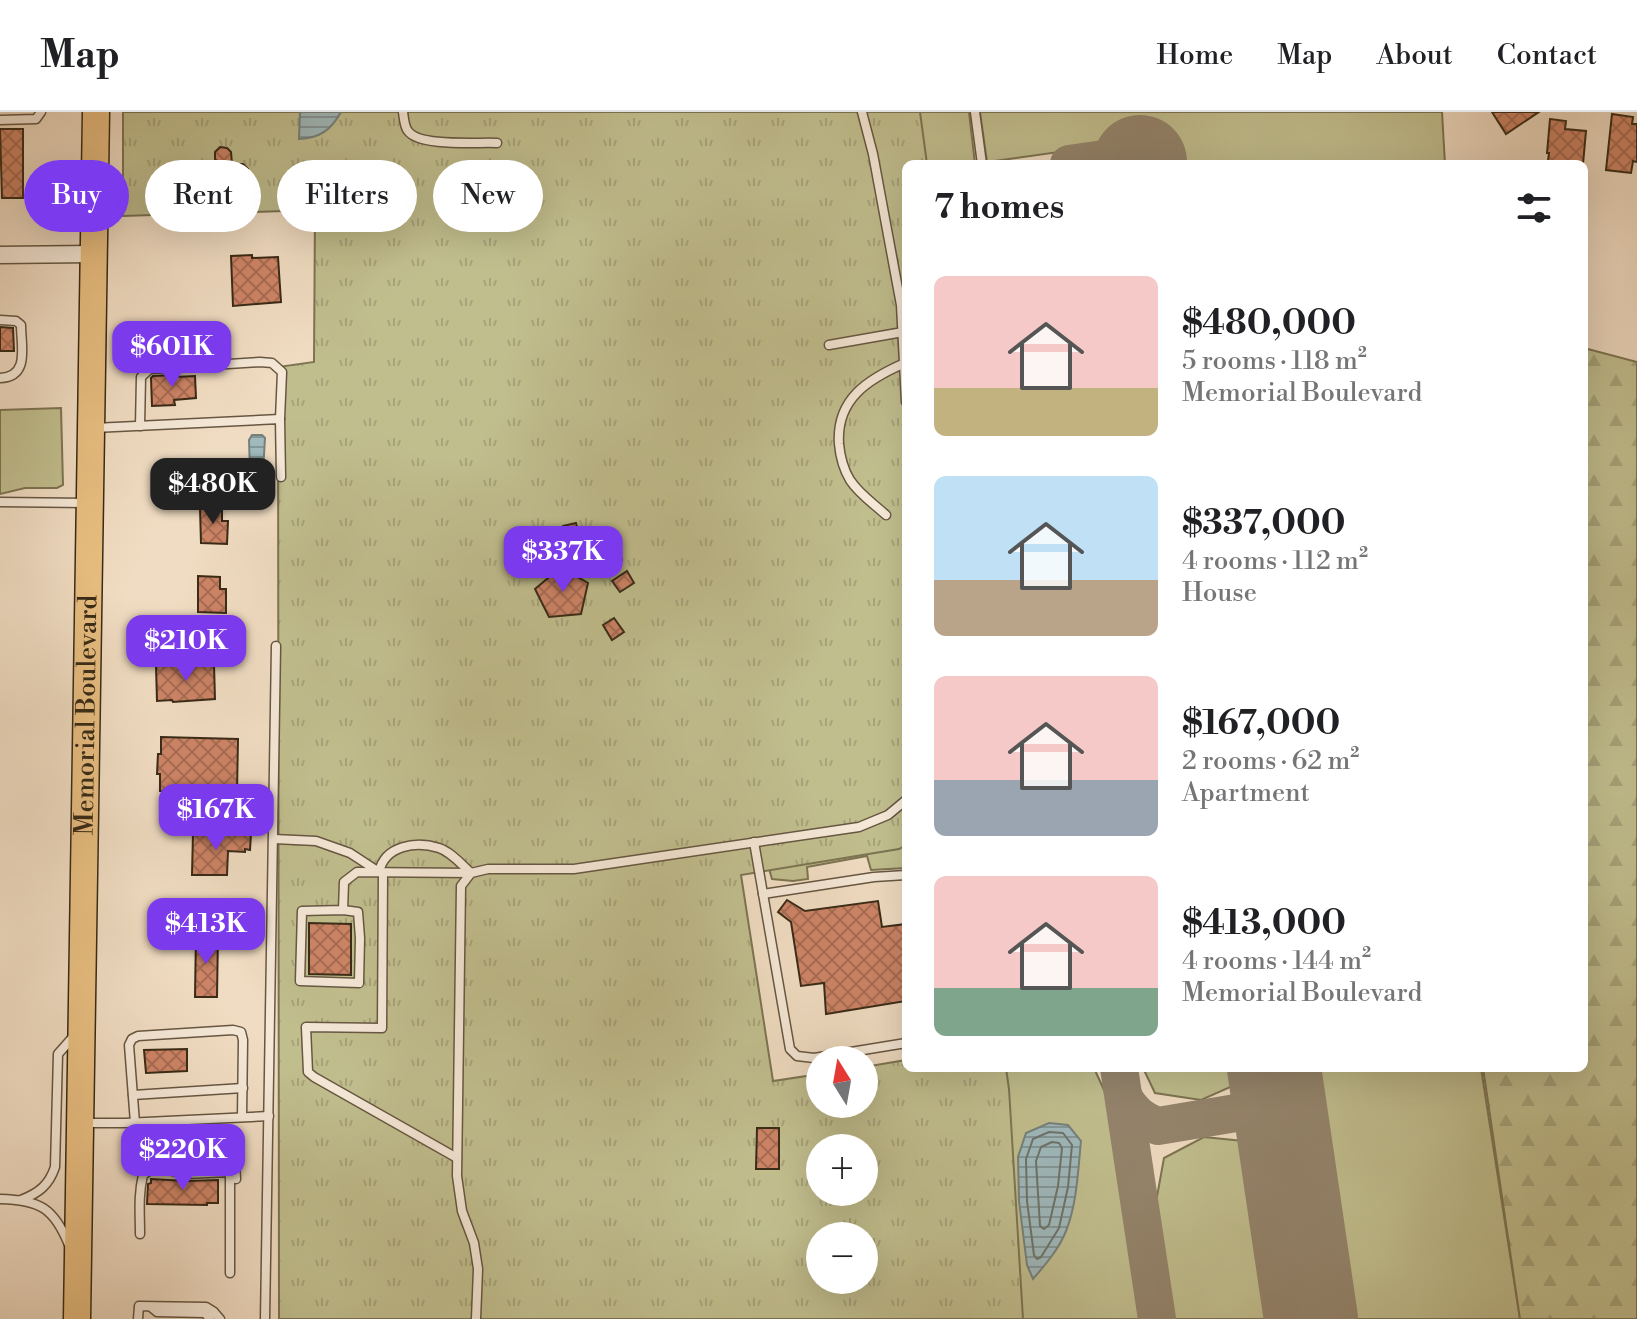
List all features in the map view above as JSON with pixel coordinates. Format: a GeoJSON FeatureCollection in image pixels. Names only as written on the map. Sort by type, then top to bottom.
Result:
{"type":"FeatureCollection","features":[{"type":"Feature","properties":{"kind":"main road","name":"Memorial Boulevard"},"geometry":{"type":"LineString","coordinates":[[77,1319],[96,112]]}},
{"type":"Feature","properties":{"kind":"street"},"geometry":{"type":"LineString","coordinates":[[0,255],[92,254]]}},
{"type":"Feature","properties":{"kind":"lane"},"geometry":{"type":"LineString","coordinates":[[0,120],[36,119],[41,112]]}},
{"type":"Feature","properties":{"kind":"lane"},"geometry":{"type":"LineString","coordinates":[[403,112],[408,133],[422,140],[497,143]]}},
{"type":"Feature","properties":{"kind":"lane"},"geometry":{"type":"LineString","coordinates":[[862,112],[873,154],[902,318]]}},
{"type":"Feature","properties":{"kind":"lane"},"geometry":{"type":"LineString","coordinates":[[975,112],[981,160]]}},
{"type":"Feature","properties":{"kind":"lane"},"geometry":{"type":"LineString","coordinates":[[0,320],[16,321],[21,325],[22,360],[13,376],[0,378]]}},
{"type":"Feature","properties":{"kind":"lane"},"geometry":{"type":"LineString","coordinates":[[829,345],[902,332]]}},
{"type":"Feature","properties":{"kind":"lane"},"geometry":{"type":"LineString","coordinates":[[140,426],[141,377],[150,369],[272,363],[282,372],[281,477]]}},
{"type":"Feature","properties":{"kind":"lane"},"geometry":{"type":"LineString","coordinates":[[886,515],[849,478],[840,453],[838,430],[845,409],[864,386],[902,364]]}},
{"type":"Feature","properties":{"kind":"lane"},"geometry":{"type":"LineString","coordinates":[[90,428],[280,419]]}},
{"type":"Feature","properties":{"kind":"lane"},"geometry":{"type":"LineString","coordinates":[[0,502],[89,503]]}},
{"type":"Feature","properties":{"kind":"lane"},"geometry":{"type":"LineString","coordinates":[[265,1319],[276,646]]}},
{"type":"Feature","properties":{"kind":"lane"},"geometry":{"type":"LineString","coordinates":[[343,910],[344,882],[357,872],[471,873],[488,869],[574,869],[859,827],[888,815],[902,803]]}},
{"type":"Feature","properties":{"kind":"lane"},"geometry":{"type":"LineString","coordinates":[[274,839],[316,841],[350,853],[381,872]]}},
{"type":"Feature","properties":{"kind":"lane"},"geometry":{"type":"LineString","coordinates":[[754,842],[790,1049],[797,1056],[814,1058],[902,1044]]}},
{"type":"Feature","properties":{"kind":"lane"},"geometry":{"type":"LineString","coordinates":[[457,1158],[308,1072],[306,1027],[382,1028],[380,863],[390,853],[403,846],[441,849],[471,873]]}},
{"type":"Feature","properties":{"kind":"lane"},"geometry":{"type":"LineString","coordinates":[[471,873],[461,886],[457,1176],[462,1211],[474,1243],[478,1269],[476,1319]]}},
{"type":"Feature","properties":{"kind":"lane"},"geometry":{"type":"LineString","coordinates":[[763,894],[902,875]]}},
{"type":"Feature","properties":{"kind":"lane"},"geometry":{"type":"LineString","coordinates":[[343,910],[358,912],[359,983],[300,981],[302,911],[343,910]]}},
{"type":"Feature","properties":{"kind":"lane"},"geometry":{"type":"LineString","coordinates":[[21,1200],[44,1188],[51,1180],[55,1167],[58,1054],[81,1028]]}},
{"type":"Feature","properties":{"kind":"lane"},"geometry":{"type":"LineString","coordinates":[[135,1123],[129,1045],[132,1039],[138,1036],[233,1030],[241,1032],[243,1040],[242,1117]]}},
{"type":"Feature","properties":{"kind":"lane"},"geometry":{"type":"LineString","coordinates":[[133,1095],[243,1088]]}},
{"type":"Feature","properties":{"kind":"lane"},"geometry":{"type":"LineString","coordinates":[[79,1123],[269,1116]]}},
{"type":"Feature","properties":{"kind":"lane"},"geometry":{"type":"LineString","coordinates":[[140,1234],[143,1175],[155,1167],[186,1174],[230,1172],[230,1273]]}},
{"type":"Feature","properties":{"kind":"lane"},"geometry":{"type":"LineString","coordinates":[[0,1199],[21,1200],[47,1210],[56,1218],[77,1265]]}},
{"type":"Feature","properties":{"kind":"lane"},"geometry":{"type":"LineString","coordinates":[[138,1319],[144,1306]]}},
{"type":"Feature","properties":{"kind":"lane"},"geometry":{"type":"LineString","coordinates":[[144,1306],[157,1312],[205,1313],[210,1319]]}},
{"type":"Feature","properties":{"kind":"lane"},"geometry":{"type":"LineString","coordinates":[[144,1306],[206,1307],[220,1319]]}},
{"type":"Feature","properties":{"kind":"green space"},"geometry":{"type":"Polygon","coordinates":[[[123,112],[920,112],[926,160],[902,160],[902,847],[741,875],[773,1081],[806,1076],[806,1118],[878,1118],[878,1065],[902,1061],[902,1072],[1007,1072],[1023,1319],[279,1319],[278,367],[314,362],[315,232],[417,232],[417,160],[277,160],[277,211],[261,212],[261,160],[145,160],[145,215],[129,216],[129,160],[123,160],[123,112]]]}},
{"type":"Feature","properties":{"kind":"green space"},"geometry":{"type":"Polygon","coordinates":[[[871,112],[969,112],[975,160],[903,160],[871,112]]]}},
{"type":"Feature","properties":{"kind":"green space"},"geometry":{"type":"Polygon","coordinates":[[[980,112],[1442,112],[1445,160],[1170,160],[1166,137],[987,160],[980,112]]]}},
{"type":"Feature","properties":{"kind":"green space"},"geometry":{"type":"Polygon","coordinates":[[[1588,349],[1637,362],[1637,1319],[1520,1319],[1484,1072],[1588,1072],[1588,349]]]}},
{"type":"Feature","properties":{"kind":"green space"},"geometry":{"type":"Polygon","coordinates":[[[61,408],[63,485],[57,488],[25,488],[0,494],[0,410],[61,408]]]}},
{"type":"Feature","properties":{"kind":"green space"},"geometry":{"type":"Polygon","coordinates":[[[902,812],[902,868],[871,870],[867,856],[807,867],[808,879],[793,881],[772,879],[768,865],[902,812]]]}},
{"type":"Feature","properties":{"kind":"green space"},"geometry":{"type":"Polygon","coordinates":[[[902,1071],[1096,1072],[1114,1112],[1146,1319],[728,1319],[806,1137],[806,1206],[878,1206],[878,1134],[807,1134],[814,1118],[878,1118],[878,1092],[902,1071]]]}},
{"type":"Feature","properties":{"kind":"green space"},"geometry":{"type":"Polygon","coordinates":[[[1145,1072],[1243,1072],[1244,1081],[1201,1100],[1155,1093],[1145,1072]]]}},
{"type":"Feature","properties":{"kind":"green space"},"geometry":{"type":"Polygon","coordinates":[[[1307,1072],[1482,1072],[1520,1319],[1343,1319],[1307,1072]]]}},
{"type":"Feature","properties":{"kind":"green space"},"geometry":{"type":"Polygon","coordinates":[[[1204,1137],[1253,1142],[1279,1319],[1168,1319],[1152,1224],[1164,1158],[1204,1137]]]}},
{"type":"Feature","properties":{"kind":"water"},"geometry":{"type":"Polygon","coordinates":[[[300,112],[341,112],[324,132],[299,139],[300,112]]]}},
{"type":"Feature","properties":{"kind":"water"},"geometry":{"type":"Polygon","coordinates":[[[252,435],[265,438],[263,471],[259,473],[250,472],[249,440],[252,435]]]}},
{"type":"Feature","properties":{"kind":"water"},"geometry":{"type":"Polygon","coordinates":[[[1049,1123],[1068,1125],[1081,1141],[1078,1175],[1073,1210],[1066,1231],[1056,1250],[1033,1279],[1027,1265],[1019,1201],[1018,1157],[1026,1133],[1049,1123]]]}},
{"type":"Feature","properties":{"kind":"building"},"geometry":{"type":"Polygon","coordinates":[[[1492,112],[1539,112],[1506,134],[1492,112]]]}},
{"type":"Feature","properties":{"kind":"building"},"geometry":{"type":"Polygon","coordinates":[[[1612,114],[1633,117],[1632,124],[1637,124],[1637,162],[1633,161],[1631,173],[1606,170],[1612,114]]]}},
{"type":"Feature","properties":{"kind":"building"},"geometry":{"type":"Polygon","coordinates":[[[1550,119],[1566,121],[1565,129],[1586,131],[1583,160],[1548,160],[1550,119]]]}},
{"type":"Feature","properties":{"kind":"building"},"geometry":{"type":"Polygon","coordinates":[[[0,129],[23,129],[23,198],[2,198],[0,129]]]}},
{"type":"Feature","properties":{"kind":"building"},"geometry":{"type":"Polygon","coordinates":[[[220,147],[227,148],[232,160],[216,160],[215,152],[220,147]]]}},
{"type":"Feature","properties":{"kind":"building"},"geometry":{"type":"Polygon","coordinates":[[[252,255],[252,258],[278,257],[281,302],[233,306],[231,256],[252,255]]]}},
{"type":"Feature","properties":{"kind":"building"},"geometry":{"type":"Polygon","coordinates":[[[0,327],[13,328],[14,351],[0,351],[0,327]]]}},
{"type":"Feature","properties":{"kind":"building"},"geometry":{"type":"Polygon","coordinates":[[[195,376],[196,398],[174,400],[175,405],[152,406],[151,378],[195,376]]]}},
{"type":"Feature","properties":{"kind":"building"},"geometry":{"type":"Polygon","coordinates":[[[200,508],[222,508],[222,521],[228,521],[227,544],[201,543],[200,508]]]}},
{"type":"Feature","properties":{"kind":"building"},"geometry":{"type":"Polygon","coordinates":[[[576,523],[580,539],[568,543],[563,526],[576,523]]]}},
{"type":"Feature","properties":{"kind":"building"},"geometry":{"type":"Polygon","coordinates":[[[618,547],[622,560],[605,564],[601,551],[618,547]]]}},
{"type":"Feature","properties":{"kind":"building"},"geometry":{"type":"Polygon","coordinates":[[[561,567],[588,583],[581,614],[549,617],[535,589],[561,567]]]}},
{"type":"Feature","properties":{"kind":"building"},"geometry":{"type":"Polygon","coordinates":[[[627,571],[634,583],[620,592],[612,581],[627,571]]]}},
{"type":"Feature","properties":{"kind":"building"},"geometry":{"type":"Polygon","coordinates":[[[198,576],[220,577],[220,589],[226,589],[226,613],[198,612],[198,576]]]}},
{"type":"Feature","properties":{"kind":"building"},"geometry":{"type":"Polygon","coordinates":[[[614,618],[624,632],[612,640],[603,625],[614,618]]]}},
{"type":"Feature","properties":{"kind":"building"},"geometry":{"type":"Polygon","coordinates":[[[212,664],[215,699],[157,701],[156,666],[212,664]]]}},
{"type":"Feature","properties":{"kind":"building"},"geometry":{"type":"Polygon","coordinates":[[[161,737],[238,739],[237,793],[160,791],[160,774],[157,774],[161,737]]]}},
{"type":"Feature","properties":{"kind":"building"},"geometry":{"type":"Polygon","coordinates":[[[193,833],[251,834],[250,850],[228,851],[227,875],[192,875],[193,833]]]}},
{"type":"Feature","properties":{"kind":"building"},"geometry":{"type":"Polygon","coordinates":[[[787,900],[805,911],[878,901],[882,927],[902,924],[902,1002],[826,1014],[824,983],[801,986],[791,922],[778,912],[787,900]]]}},
{"type":"Feature","properties":{"kind":"building"},"geometry":{"type":"Polygon","coordinates":[[[309,923],[351,924],[351,975],[309,974],[309,923]]]}},
{"type":"Feature","properties":{"kind":"building"},"geometry":{"type":"Polygon","coordinates":[[[196,934],[218,934],[217,997],[195,997],[196,934]]]}},
{"type":"Feature","properties":{"kind":"building"},"geometry":{"type":"Polygon","coordinates":[[[187,1049],[187,1071],[146,1073],[144,1050],[187,1049]]]}},
{"type":"Feature","properties":{"kind":"building"},"geometry":{"type":"Polygon","coordinates":[[[757,1128],[779,1128],[779,1169],[756,1169],[757,1128]]]}},
{"type":"Feature","properties":{"kind":"building"},"geometry":{"type":"Polygon","coordinates":[[[151,1179],[218,1180],[218,1203],[147,1204],[151,1179]]]}},
{"type":"Feature","properties":{"kind":"taxiway"},"geometry":{"type":"LineString","coordinates":[[1097,160],[1116,160]]}},
{"type":"Feature","properties":{"kind":"taxiway"},"geometry":{"type":"LineString","coordinates":[[1120,1072],[1157,1319]]}},
{"type":"Feature","properties":{"kind":"taxiway"},"geometry":{"type":"LineString","coordinates":[[1248,1111],[1267,1094],[1272,1072]]}},
{"type":"Feature","properties":{"kind":"taxiway"},"geometry":{"type":"LineString","coordinates":[[1124,1098],[1138,1115],[1158,1126],[1248,1111],[1271,1123],[1285,1145]]}},
{"type":"Feature","properties":{"kind":"runway"},"geometry":{"type":"LineString","coordinates":[[1275,1072],[1311,1319]]}}]}
